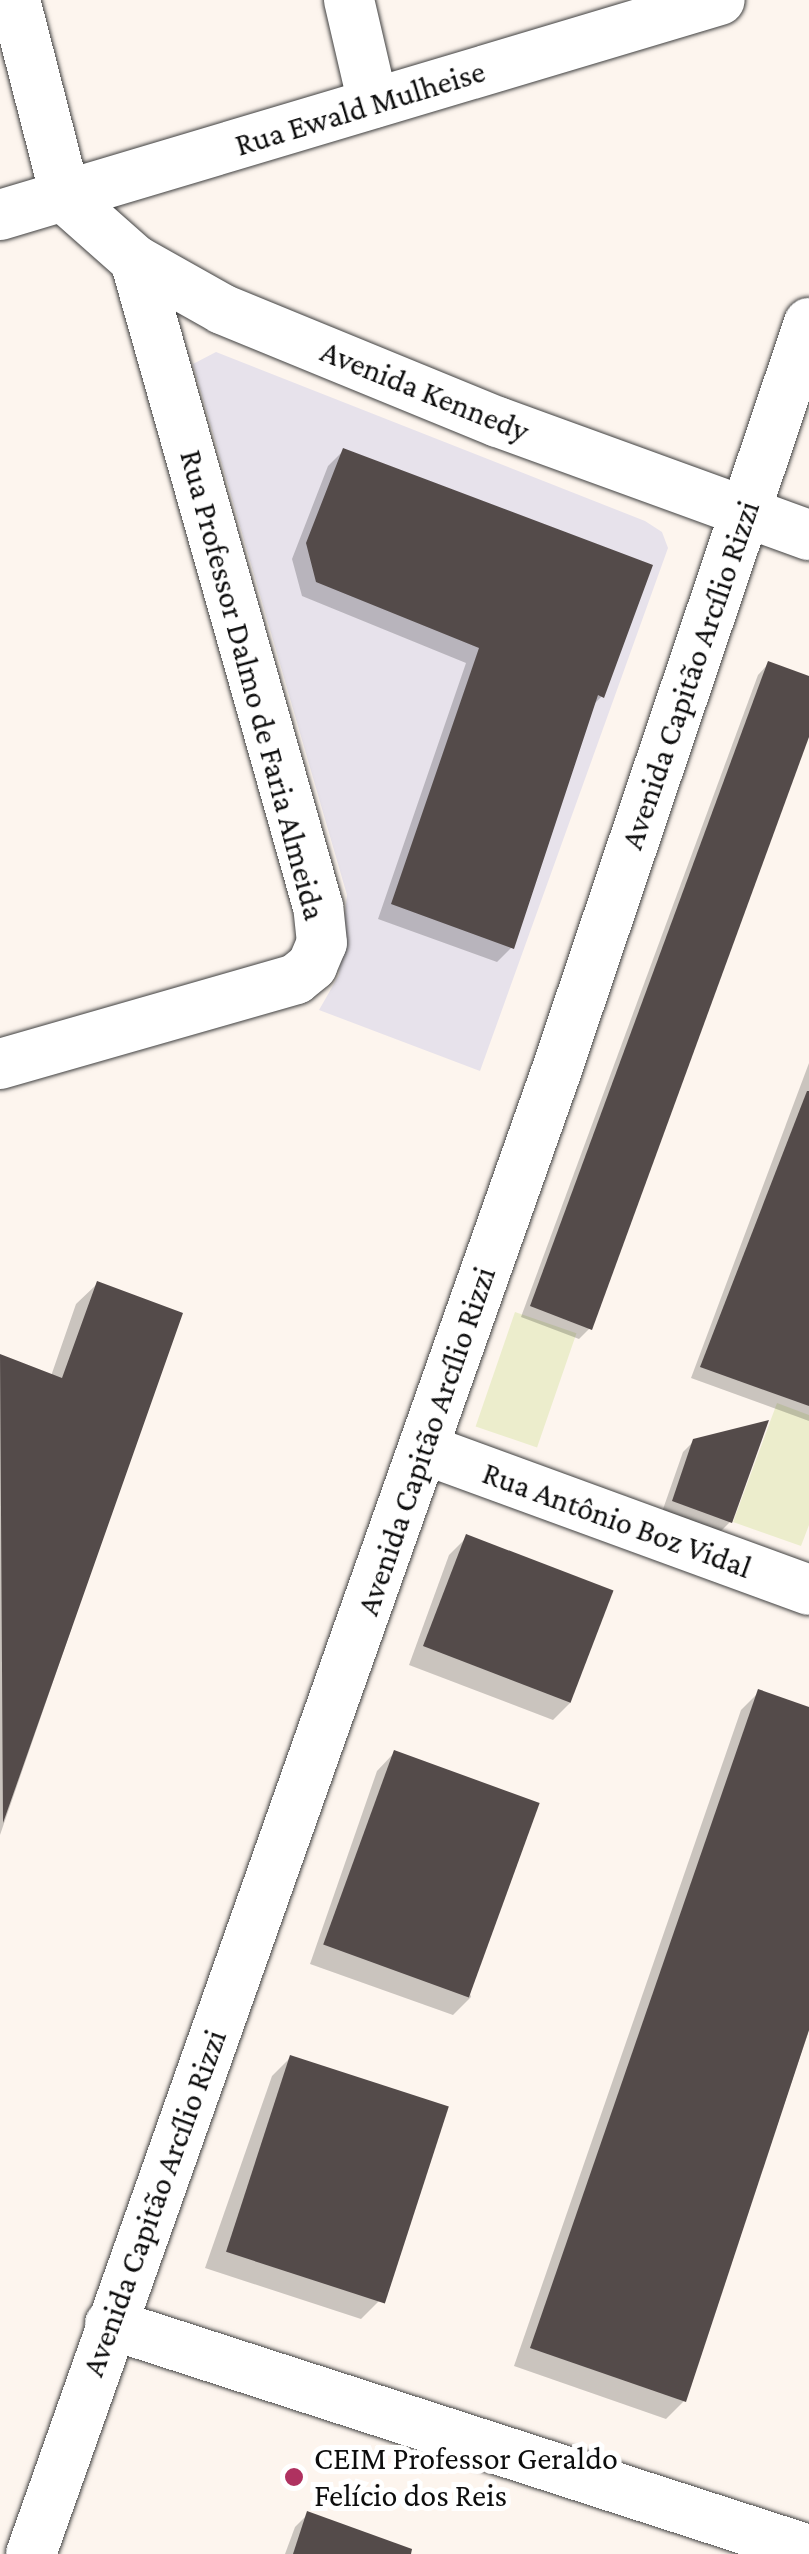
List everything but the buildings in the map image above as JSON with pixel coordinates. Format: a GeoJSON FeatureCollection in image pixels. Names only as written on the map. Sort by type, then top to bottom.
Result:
{"type":"FeatureCollection","features":[{"type":"Feature","properties":{"kind":"street"},"geometry":{"type":"LineString","coordinates":[[16,0],[66,199]]}},
{"type":"Feature","properties":{"kind":"street"},"geometry":{"type":"LineString","coordinates":[[350,0],[373,103]]}},
{"type":"Feature","properties":{"kind":"street","name":"Rua Ewald Mulheise"},"geometry":{"type":"LineString","coordinates":[[0,215],[66,199],[703,2]]}},
{"type":"Feature","properties":{"kind":"street","name":"Avenida Kennedy"},"geometry":{"type":"LineString","coordinates":[[66,199],[134,260],[240,317],[498,422],[809,536]]}},
{"type":"Feature","properties":{"kind":"street","name":"Rua Professor Dalmo de Faria Almeida"},"geometry":{"type":"LineString","coordinates":[[0,1064],[296,979],[312,966],[322,944],[318,907],[134,260]]}},
{"type":"Feature","properties":{"kind":"street","name":"Avenida Capitão Arcílio Rizzi"},"geometry":{"type":"LineString","coordinates":[[31,2554],[424,1449],[809,323]]}},
{"type":"Feature","properties":{"kind":"street","name":"Rua Antônio Boz Vidal"},"geometry":{"type":"LineString","coordinates":[[424,1449],[809,1590]]}},
{"type":"Feature","properties":{"kind":"street"},"geometry":{"type":"LineString","coordinates":[[110,2324],[809,2550]]}},
{"type":"Feature","properties":{"kind":"shaded area"},"geometry":{"type":"Polygon","coordinates":[[[216,352],[645,521],[662,532],[668,548],[480,1071],[319,1010],[339,975],[347,895],[193,364],[216,352]]]}},
{"type":"Feature","properties":{"kind":"green space"},"geometry":{"type":"Polygon","coordinates":[[[515,1312],[576,1333],[537,1448],[476,1426],[515,1312]]]}},
{"type":"Feature","properties":{"kind":"green space"},"geometry":{"type":"Polygon","coordinates":[[[777,1403],[809,1415],[809,1525],[801,1546],[733,1522],[777,1403]]]}},
{"type":"Feature","properties":{"kind":"place","name":"CEIM Professor Geraldo Felício dos Reis"},"geometry":{"type":"Point","coordinates":[294,2477]}}]}
